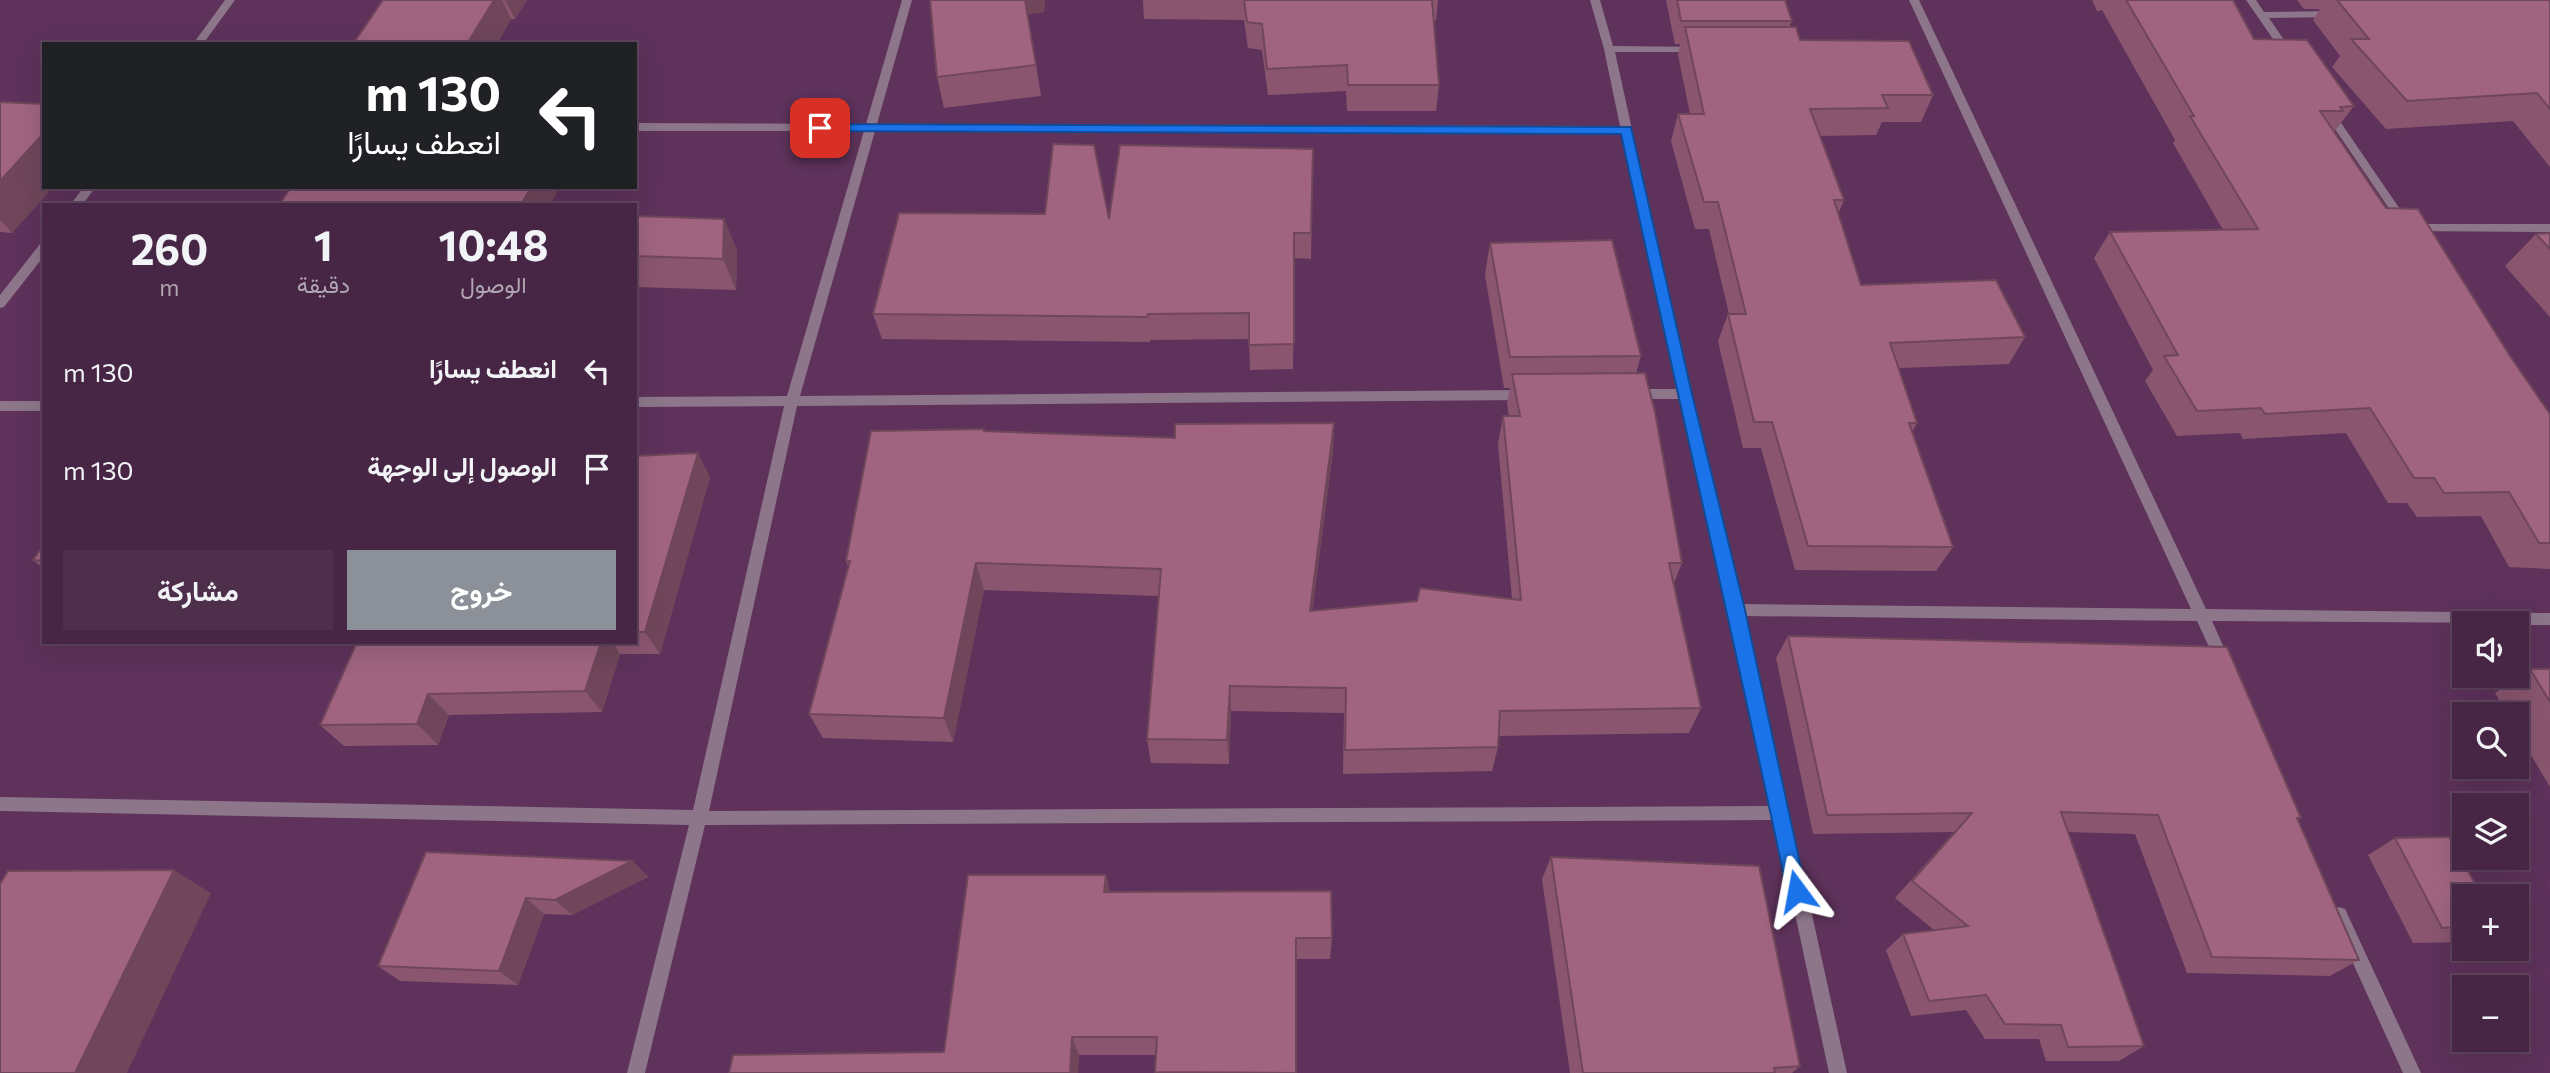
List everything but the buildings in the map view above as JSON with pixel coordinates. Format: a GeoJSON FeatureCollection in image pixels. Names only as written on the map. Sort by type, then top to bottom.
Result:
{"type":"FeatureCollection","features":[{"type":"Feature","properties":{"kind":"street"},"geometry":{"type":"LineString","coordinates":[[199,42],[230,0]]}},
{"type":"Feature","properties":{"kind":"street"},"geometry":{"type":"LineString","coordinates":[[636,1073],[699,818],[792,401],[907,0]]}},
{"type":"Feature","properties":{"kind":"street"},"geometry":{"type":"LineString","coordinates":[[1595,0],[1609,49],[1684,394],[1737,610],[1779,813],[1838,1073]]}},
{"type":"Feature","properties":{"kind":"street"},"geometry":{"type":"LineString","coordinates":[[1914,0],[1972,130],[2230,676]]}},
{"type":"Feature","properties":{"kind":"street"},"geometry":{"type":"LineString","coordinates":[[2251,0],[2292,60]]}},
{"type":"Feature","properties":{"kind":"street"},"geometry":{"type":"LineString","coordinates":[[2261,15],[2344,14]]}},
{"type":"Feature","properties":{"kind":"street"},"geometry":{"type":"LineString","coordinates":[[1609,49],[1715,49]]}},
{"type":"Feature","properties":{"kind":"street"},"geometry":{"type":"LineString","coordinates":[[2323,104],[2416,239]]}},
{"type":"Feature","properties":{"kind":"street"},"geometry":{"type":"LineString","coordinates":[[637,127],[1626,130]]}},
{"type":"Feature","properties":{"kind":"street"},"geometry":{"type":"LineString","coordinates":[[78,203],[88,189]]}},
{"type":"Feature","properties":{"kind":"street"},"geometry":{"type":"LineString","coordinates":[[2409,228],[2550,228]]}},
{"type":"Feature","properties":{"kind":"street"},"geometry":{"type":"LineString","coordinates":[[0,304],[42,250]]}},
{"type":"Feature","properties":{"kind":"street"},"geometry":{"type":"LineString","coordinates":[[1614,395],[1684,394]]}},
{"type":"Feature","properties":{"kind":"street"},"geometry":{"type":"LineString","coordinates":[[637,402],[1545,395]]}},
{"type":"Feature","properties":{"kind":"street"},"geometry":{"type":"LineString","coordinates":[[0,406],[42,406]]}},
{"type":"Feature","properties":{"kind":"street"},"geometry":{"type":"LineString","coordinates":[[1737,610],[2550,619]]}},
{"type":"Feature","properties":{"kind":"street"},"geometry":{"type":"LineString","coordinates":[[0,804],[699,818],[1779,813]]}},
{"type":"Feature","properties":{"kind":"street"},"geometry":{"type":"LineString","coordinates":[[2332,900],[2412,1073]]}},
{"type":"Feature","properties":{"kind":"route"},"geometry":{"type":"LineString","coordinates":[[820,128],[1626,130],[1684,394],[1737,610],[1797,891]]}}]}
